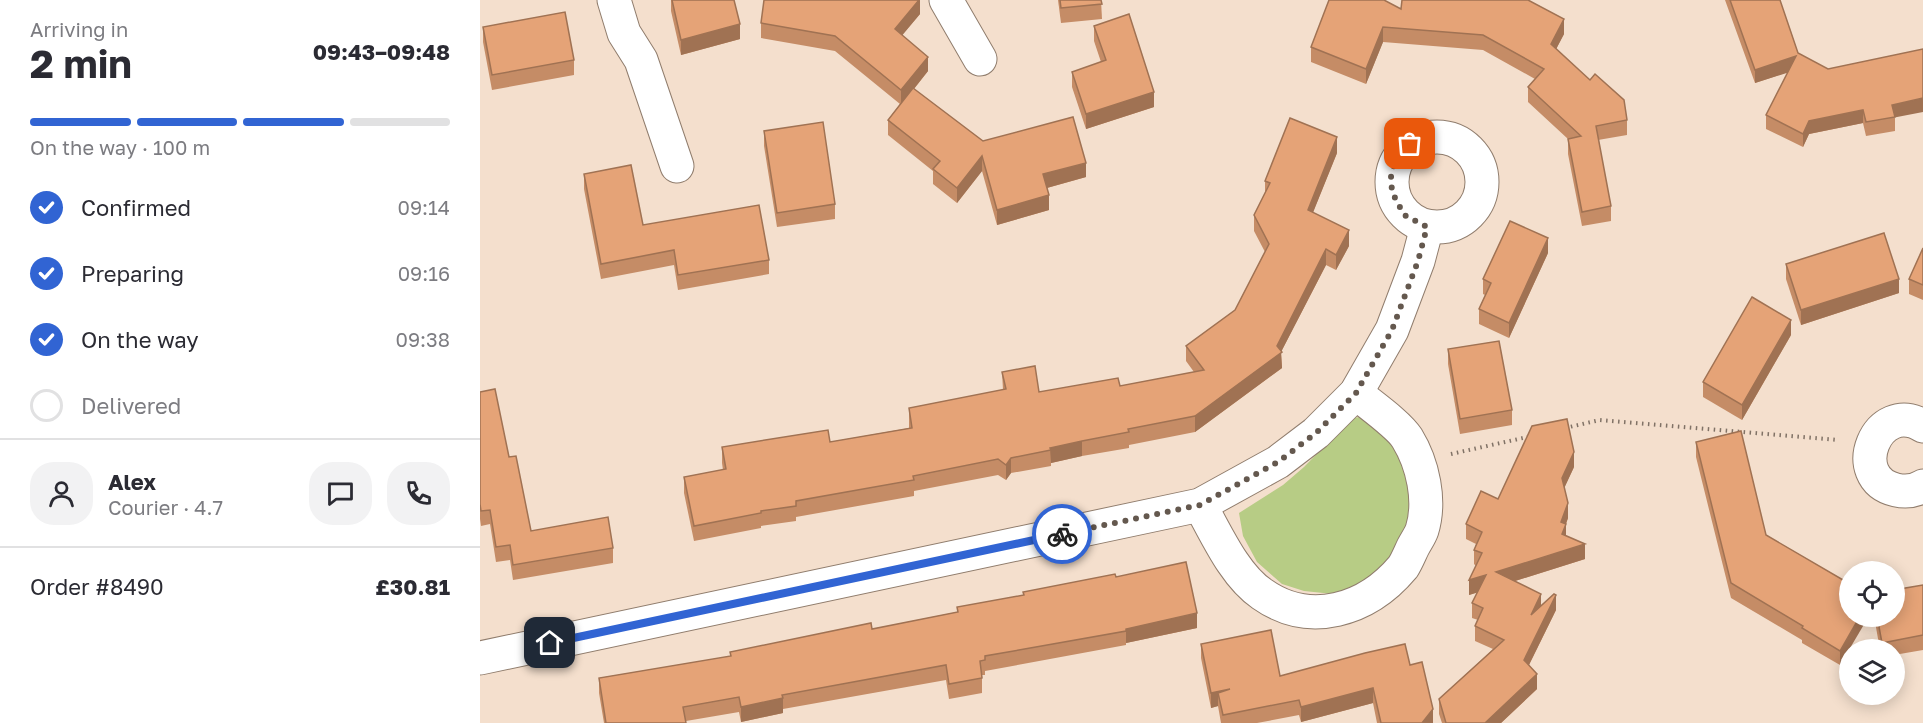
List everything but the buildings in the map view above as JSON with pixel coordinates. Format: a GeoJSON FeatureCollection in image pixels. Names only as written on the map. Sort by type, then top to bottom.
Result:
{"type":"FeatureCollection","features":[{"type":"Feature","properties":{"kind":"street"},"geometry":{"type":"LineString","coordinates":[[614,0],[624,33],[640,60],[677,166]]}},
{"type":"Feature","properties":{"kind":"street"},"geometry":{"type":"LineString","coordinates":[[945,0],[980,59]]}},
{"type":"Feature","properties":{"kind":"street"},"geometry":{"type":"LineString","coordinates":[[480,658],[1200,505],[1278,462],[1316,433],[1356,393],[1392,330],[1418,261],[1427,227]]}},
{"type":"Feature","properties":{"kind":"street"},"geometry":{"type":"LineString","coordinates":[[1200,505],[1230,560],[1260,593],[1281,606],[1310,613],[1347,608],[1377,591],[1403,566],[1422,530],[1426,498],[1418,462],[1406,436],[1356,393]]}},
{"type":"Feature","properties":{"kind":"street"},"geometry":{"type":"LineString","coordinates":[[1923,426],[1914,420],[1895,421],[1879,431],[1870,448],[1869,461],[1873,473],[1882,483],[1893,489],[1906,491],[1923,486]]}},
{"type":"Feature","properties":{"kind":"path"},"geometry":{"type":"LineString","coordinates":[[1554,431],[1600,420],[1837,440],[1870,448]]}},
{"type":"Feature","properties":{"kind":"path"},"geometry":{"type":"LineString","coordinates":[[1418,462],[1543,433]]}},
{"type":"Feature","properties":{"kind":"green space"},"geometry":{"type":"Polygon","coordinates":[[[1369,416],[1413,468],[1415,505],[1393,562],[1363,586],[1333,594],[1304,591],[1282,584],[1257,562],[1243,536],[1239,513],[1283,485],[1352,418],[1369,416]]]}},
{"type":"Feature","properties":{"kind":"way so far"},"geometry":{"type":"LineString","coordinates":[[1062,534],[1200,505],[1278,462],[1316,433],[1356,393],[1392,330],[1418,261],[1427,227],[1404,215],[1392,192],[1391,176],[1395,162],[1410,144]]}},
{"type":"Feature","properties":{"kind":"route"},"geometry":{"type":"LineString","coordinates":[[550,643],[1062,534]]}}]}
